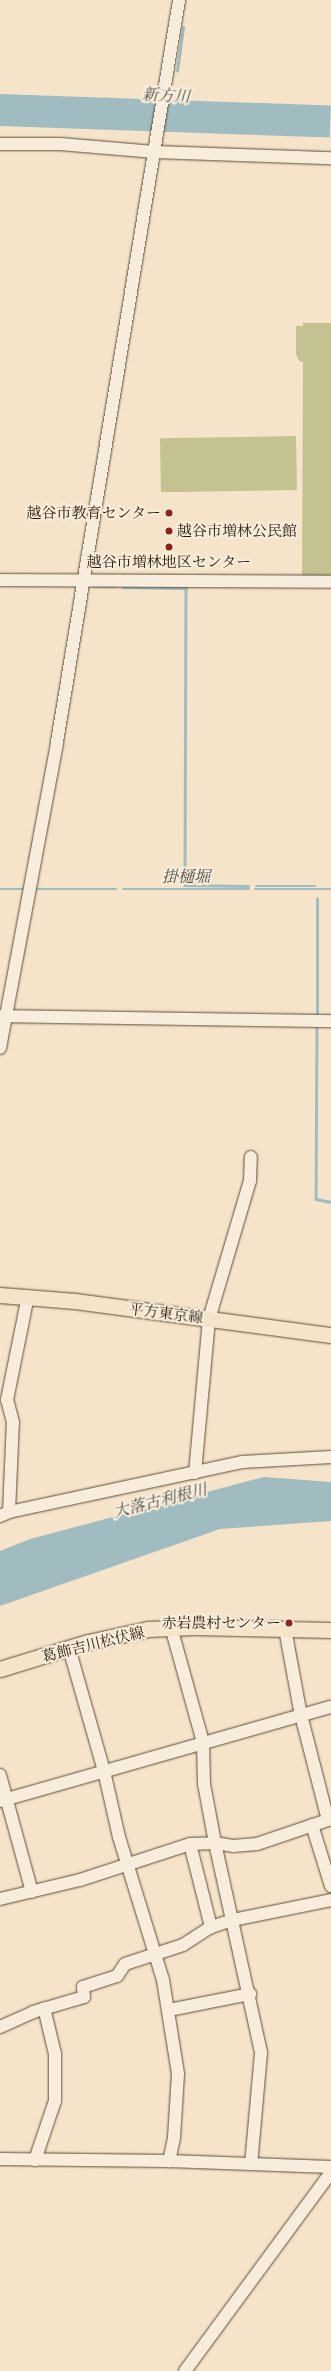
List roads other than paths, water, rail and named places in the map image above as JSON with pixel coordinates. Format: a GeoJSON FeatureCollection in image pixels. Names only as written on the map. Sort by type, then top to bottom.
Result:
{"type":"FeatureCollection","features":[{"type":"Feature","properties":{"kind":"main road","name":"平方東京線"},"geometry":{"type":"LineString","coordinates":[[0,1295],[28,1296],[331,1335]]}},
{"type":"Feature","properties":{"kind":"main road","name":"葛飾吉川松伏線"},"geometry":{"type":"LineString","coordinates":[[0,1670],[69,1648],[129,1633],[171,1627],[331,1630]]}},
{"type":"Feature","properties":{"kind":"street"},"geometry":{"type":"LineString","coordinates":[[0,1048],[3,1016],[84,580],[156,150],[165,81],[179,0]]}},
{"type":"Feature","properties":{"kind":"street"},"geometry":{"type":"LineString","coordinates":[[0,144],[60,144],[331,158]]}},
{"type":"Feature","properties":{"kind":"street"},"geometry":{"type":"LineString","coordinates":[[0,580],[331,582]]}},
{"type":"Feature","properties":{"kind":"street"},"geometry":{"type":"LineString","coordinates":[[3,1016],[331,1021]]}},
{"type":"Feature","properties":{"kind":"street"},"geometry":{"type":"LineString","coordinates":[[195,1473],[202,1378],[209,1319],[248,1187],[251,1157]]}},
{"type":"Feature","properties":{"kind":"street"},"geometry":{"type":"LineString","coordinates":[[28,1296],[7,1400],[13,1422],[4,1514],[242,1462],[331,1457]]}},
{"type":"Feature","properties":{"kind":"street"},"geometry":{"type":"LineString","coordinates":[[171,1627],[203,1742],[204,1784],[215,1843],[234,1920],[261,2053],[251,2164]]}},
{"type":"Feature","properties":{"kind":"street"},"geometry":{"type":"LineString","coordinates":[[0,1899],[32,1892],[128,1866],[190,1844],[215,1843],[233,1846],[257,1844],[330,1819],[301,1715],[285,1629]]}},
{"type":"Feature","properties":{"kind":"street"},"geometry":{"type":"LineString","coordinates":[[69,1648],[104,1771],[128,1866],[163,1980],[169,2010],[178,2074],[174,2138],[170,2161]]}},
{"type":"Feature","properties":{"kind":"street"},"geometry":{"type":"LineString","coordinates":[[3,1800],[203,1742],[331,1707]]}},
{"type":"Feature","properties":{"kind":"street"},"geometry":{"type":"LineString","coordinates":[[0,1775],[3,1800],[32,1892]]}},
{"type":"Feature","properties":{"kind":"street"},"geometry":{"type":"LineString","coordinates":[[312,1825],[331,1886]]}},
{"type":"Feature","properties":{"kind":"street"},"geometry":{"type":"LineString","coordinates":[[190,1844],[211,1927]]}},
{"type":"Feature","properties":{"kind":"street"},"geometry":{"type":"LineString","coordinates":[[0,2027],[44,2008],[84,1997],[82,1987],[117,1976],[126,1964],[155,1956],[183,1945],[211,1927],[234,1920],[331,1900]]}},
{"type":"Feature","properties":{"kind":"street"},"geometry":{"type":"LineString","coordinates":[[169,2010],[250,1994]]}},
{"type":"Feature","properties":{"kind":"street"},"geometry":{"type":"LineString","coordinates":[[35,2160],[55,2101],[55,2054],[44,2008]]}},
{"type":"Feature","properties":{"kind":"street"},"geometry":{"type":"LineString","coordinates":[[0,2170],[4,2159],[170,2161],[331,2168]]}},
{"type":"Feature","properties":{"kind":"street"},"geometry":{"type":"LineString","coordinates":[[185,2371],[331,2172]]}},
{"type":"Feature","properties":{"kind":"water"},"geometry":{"type":"Polygon","coordinates":[[[0,94],[331,106],[330,138],[0,126],[0,94]]]}},
{"type":"Feature","properties":{"kind":"water"},"geometry":{"type":"Polygon","coordinates":[[[264,1477],[331,1482],[331,1521],[220,1529],[0,1606],[0,1551],[30,1539],[264,1477]]]}},
{"type":"Feature","properties":{"kind":"waterway"},"geometry":{"type":"LineString","coordinates":[[177,71],[183,27]]}},
{"type":"Feature","properties":{"kind":"waterway"},"geometry":{"type":"LineString","coordinates":[[94,587],[117,587]]}},
{"type":"Feature","properties":{"kind":"waterway"},"geometry":{"type":"LineString","coordinates":[[123,587],[186,588],[185,885],[248,886]]}},
{"type":"Feature","properties":{"kind":"waterway","name":"掛樋堀"},"geometry":{"type":"LineString","coordinates":[[256,886],[315,886]]}},
{"type":"Feature","properties":{"kind":"waterway","name":"掛樋堀"},"geometry":{"type":"LineString","coordinates":[[0,889],[23,889]]}},
{"type":"Feature","properties":{"kind":"waterway","name":"掛樋堀"},"geometry":{"type":"LineString","coordinates":[[37,889],[116,889]]}},
{"type":"Feature","properties":{"kind":"waterway","name":"掛樋堀"},"geometry":{"type":"LineString","coordinates":[[123,889],[249,889]]}},
{"type":"Feature","properties":{"kind":"waterway","name":"掛樋堀"},"geometry":{"type":"LineString","coordinates":[[255,889],[331,889]]}},
{"type":"Feature","properties":{"kind":"waterway"},"geometry":{"type":"LineString","coordinates":[[317,899],[317,1015]]}},
{"type":"Feature","properties":{"kind":"waterway"},"geometry":{"type":"LineString","coordinates":[[317,1026],[316,1199],[331,1202]]}},
{"type":"Feature","properties":{"kind":"place","name":"越谷市教育センター"},"geometry":{"type":"Point","coordinates":[169,513]}},
{"type":"Feature","properties":{"kind":"place","name":"越谷市増林公民館"},"geometry":{"type":"Point","coordinates":[169,531]}},
{"type":"Feature","properties":{"kind":"place","name":"越谷市増林地区センター"},"geometry":{"type":"Point","coordinates":[169,547]}},
{"type":"Feature","properties":{"kind":"place","name":"赤岩農村センター"},"geometry":{"type":"Point","coordinates":[289,1623]}},
{"type":"Feature","properties":{"kind":"water label","name":"新方川"},"geometry":{"type":"Point","coordinates":[166,96]}},
{"type":"Feature","properties":{"kind":"water label","name":"大落古利根川"},"geometry":{"type":"Point","coordinates":[160,1501]}}]}
